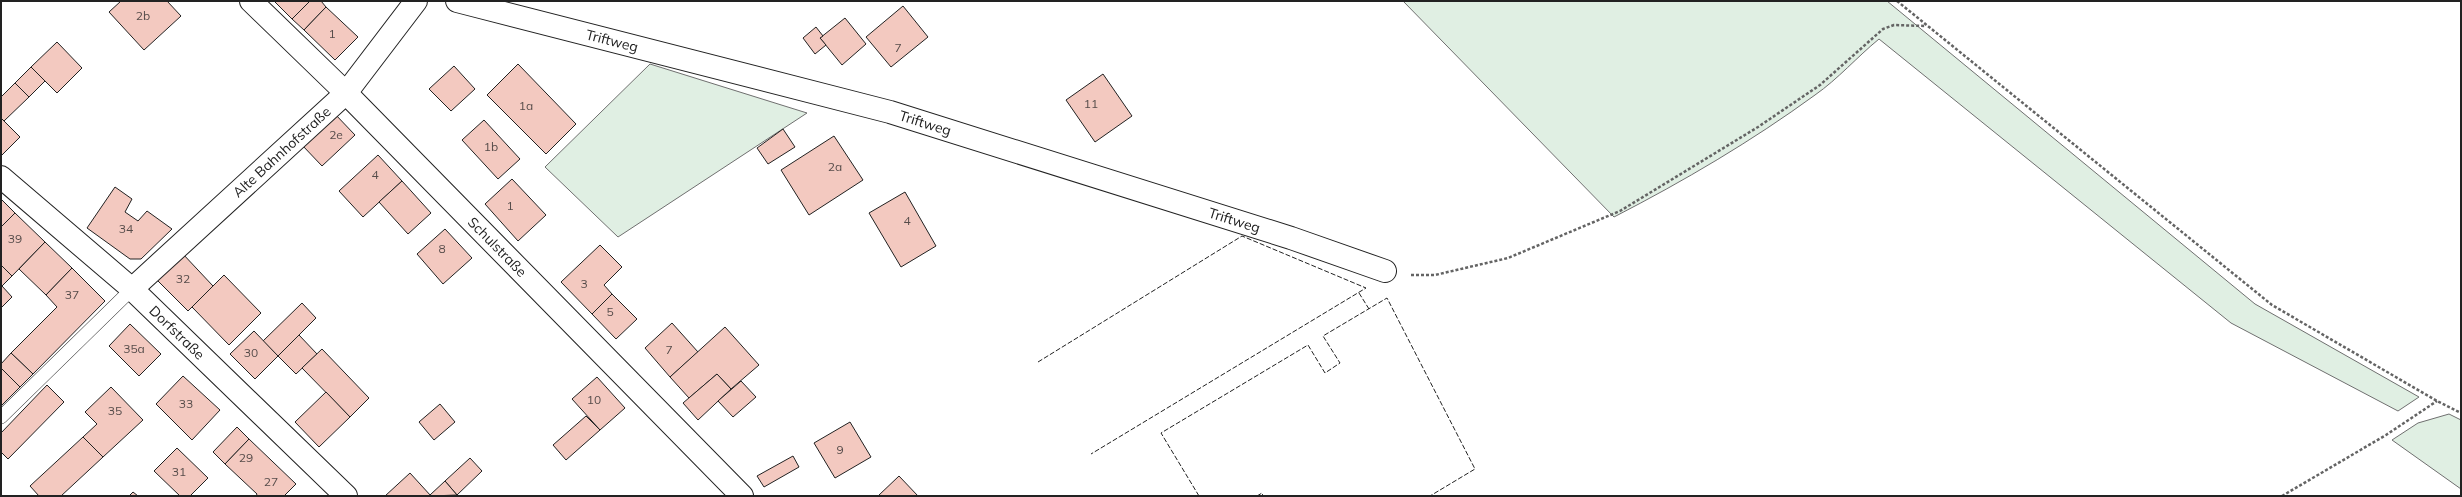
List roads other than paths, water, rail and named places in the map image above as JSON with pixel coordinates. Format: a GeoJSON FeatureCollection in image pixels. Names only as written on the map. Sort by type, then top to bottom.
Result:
{"type":"FeatureCollection","features":[{"type":"Feature","properties":{"kind":"street","name":"Schulstraße"},"geometry":{"type":"LineString","coordinates":[[251,1],[346,93],[742,496]]}},
{"type":"Feature","properties":{"kind":"street","name":"Alte Bahnhofstraße"},"geometry":{"type":"LineString","coordinates":[[132,289],[346,93],[416,1]]}},
{"type":"Feature","properties":{"kind":"street","name":"Triftweg"},"geometry":{"type":"LineString","coordinates":[[458,1],[890,112],[1291,238],[1385,271]]}},
{"type":"Feature","properties":{"kind":"street","name":"Dorfstraße"},"geometry":{"type":"LineString","coordinates":[[1,177],[132,289],[346,496]]}},
{"type":"Feature","properties":{"kind":"lane"},"geometry":{"type":"LineString","coordinates":[[1,417],[132,289]]}}]}
